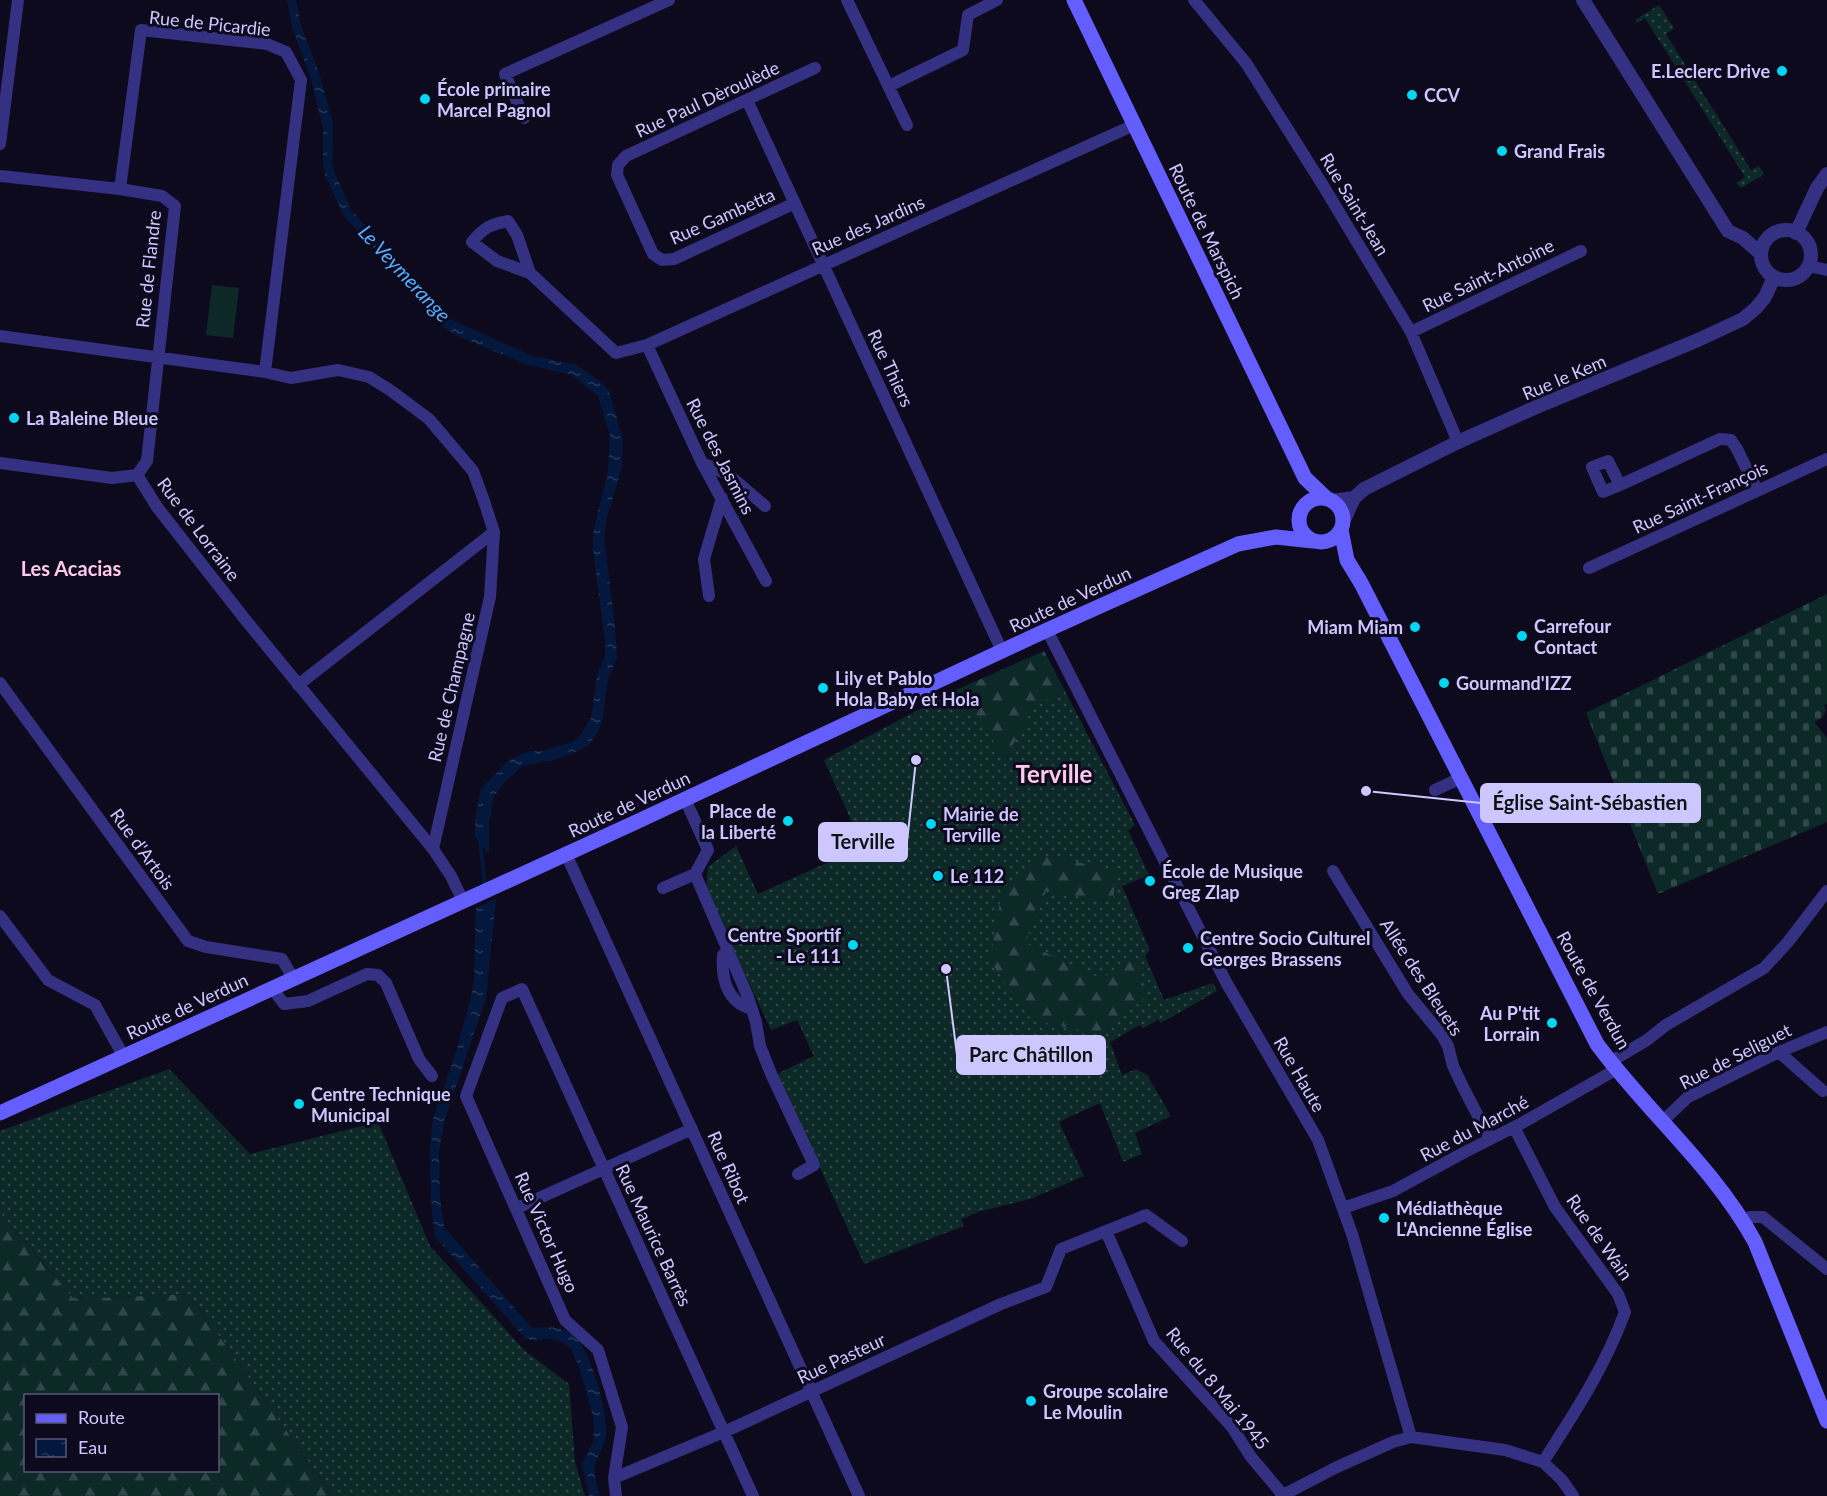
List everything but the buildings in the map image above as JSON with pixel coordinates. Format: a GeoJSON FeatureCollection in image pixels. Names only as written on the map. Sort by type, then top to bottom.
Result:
{"type":"FeatureCollection","features":[{"type":"Feature","properties":{"kind":"main road","name":"Route de Marspich"},"geometry":{"type":"LineString","coordinates":[[1074,0],[1305,478],[1329,500]]}},
{"type":"Feature","properties":{"kind":"main road","name":"Route de Marspich"},"geometry":{"type":"LineString","coordinates":[[1305,478],[1306,504]]}},
{"type":"Feature","properties":{"kind":"main road"},"geometry":{"type":"LineString","coordinates":[[1315,499],[1329,500],[1341,510],[1342,526],[1332,539],[1316,541],[1302,532],[1299,518],[1306,504],[1315,499]]}},
{"type":"Feature","properties":{"kind":"main road","name":"Route de Verdun"},"geometry":{"type":"LineString","coordinates":[[1276,537],[1299,518]]}},
{"type":"Feature","properties":{"kind":"main road","name":"Route de Verdun"},"geometry":{"type":"LineString","coordinates":[[1342,526],[1347,560],[1361,583],[1597,1044],[1664,1120],[1743,1220],[1755,1242],[1827,1421]]}},
{"type":"Feature","properties":{"kind":"main road","name":"Route de Verdun"},"geometry":{"type":"LineString","coordinates":[[0,1113],[1238,544],[1276,537],[1316,541],[1347,560]]}},
{"type":"Feature","properties":{"kind":"street"},"geometry":{"type":"LineString","coordinates":[[0,144],[6,49],[18,0]]}},
{"type":"Feature","properties":{"kind":"street"},"geometry":{"type":"LineString","coordinates":[[524,118],[505,74],[669,0]]}},
{"type":"Feature","properties":{"kind":"street"},"geometry":{"type":"LineString","coordinates":[[847,0],[907,125]]}},
{"type":"Feature","properties":{"kind":"street"},"geometry":{"type":"LineString","coordinates":[[889,86],[963,50],[968,15],[977,5],[998,0]]}},
{"type":"Feature","properties":{"kind":"street","name":"Rue Saint-Jean"},"geometry":{"type":"LineString","coordinates":[[1194,0],[1246,63],[1411,332],[1458,442]]}},
{"type":"Feature","properties":{"kind":"street"},"geometry":{"type":"LineString","coordinates":[[1583,0],[1728,231],[1743,238],[1761,254]]}},
{"type":"Feature","properties":{"kind":"street","name":"Rue de Picardie"},"geometry":{"type":"LineString","coordinates":[[120,189],[141,30],[267,44],[286,52],[301,80],[265,372]]}},
{"type":"Feature","properties":{"kind":"street","name":"Rue Paul Dèroulède"},"geometry":{"type":"LineString","coordinates":[[662,260],[653,254],[617,176],[618,165],[626,156],[814,68]]}},
{"type":"Feature","properties":{"kind":"street","name":"Rue Thiers"},"geometry":{"type":"LineString","coordinates":[[747,100],[1002,651]]}},
{"type":"Feature","properties":{"kind":"street","name":"Rue des Jardins"},"geometry":{"type":"LineString","coordinates":[[530,273],[616,353],[647,345],[1134,125]]}},
{"type":"Feature","properties":{"kind":"street"},"geometry":{"type":"LineString","coordinates":[[1796,233],[1817,188],[1827,174]]}},
{"type":"Feature","properties":{"kind":"street","name":"Rue de Flandre"},"geometry":{"type":"LineString","coordinates":[[0,176],[120,189],[162,196],[175,206],[147,461],[137,475]]}},
{"type":"Feature","properties":{"kind":"street","name":"Rue Gambetta"},"geometry":{"type":"LineString","coordinates":[[662,260],[674,259],[795,203]]}},
{"type":"Feature","properties":{"kind":"street"},"geometry":{"type":"LineString","coordinates":[[508,221],[517,235],[530,273],[497,261],[472,242],[490,224],[508,221]]}},
{"type":"Feature","properties":{"kind":"street"},"geometry":{"type":"LineString","coordinates":[[1743,238],[1767,239],[1780,231],[1796,233],[1808,243],[1810,251],[1808,266],[1797,278],[1782,280],[1774,278],[1764,268],[1761,254],[1767,239]]}},
{"type":"Feature","properties":{"kind":"street","name":"Rue Saint-Antoine"},"geometry":{"type":"LineString","coordinates":[[1411,332],[1581,251]]}},
{"type":"Feature","properties":{"kind":"street"},"geometry":{"type":"LineString","coordinates":[[1808,266],[1827,270]]}},
{"type":"Feature","properties":{"kind":"street","name":"Rue le Kem"},"geometry":{"type":"LineString","coordinates":[[1329,500],[1354,498],[1364,489],[1458,442],[1743,319],[1761,302],[1774,278]]}},
{"type":"Feature","properties":{"kind":"street","name":"Rue de Champagne"},"geometry":{"type":"LineString","coordinates":[[0,336],[265,372],[291,378],[338,370],[369,377],[429,420],[473,471],[494,532],[490,597],[433,849]]}},
{"type":"Feature","properties":{"kind":"street","name":"Rue des Jasmins"},"geometry":{"type":"LineString","coordinates":[[647,345],[702,463],[766,581]]}},
{"type":"Feature","properties":{"kind":"street"},"geometry":{"type":"LineString","coordinates":[[1620,485],[1720,439],[1731,440],[1757,490]]}},
{"type":"Feature","properties":{"kind":"street","name":"Rue Saint-François"},"geometry":{"type":"LineString","coordinates":[[1589,568],[1827,459]]}},
{"type":"Feature","properties":{"kind":"street","name":"Rue de Lorraine"},"geometry":{"type":"LineString","coordinates":[[0,463],[112,478],[137,475],[157,507],[298,685],[433,849],[451,876],[463,901]]}},
{"type":"Feature","properties":{"kind":"street"},"geometry":{"type":"LineString","coordinates":[[702,463],[729,475],[765,506]]}},
{"type":"Feature","properties":{"kind":"street"},"geometry":{"type":"LineString","coordinates":[[709,596],[704,559],[722,498]]}},
{"type":"Feature","properties":{"kind":"street"},"geometry":{"type":"LineString","coordinates":[[1342,526],[1354,498]]}},
{"type":"Feature","properties":{"kind":"street"},"geometry":{"type":"LineString","coordinates":[[298,685],[494,532]]}},
{"type":"Feature","properties":{"kind":"street","name":"Rue Haute"},"geometry":{"type":"LineString","coordinates":[[1047,630],[1226,982],[1318,1140],[1352,1234],[1411,1437]]}},
{"type":"Feature","properties":{"kind":"street","name":"Rue d'Artois"},"geometry":{"type":"LineString","coordinates":[[0,683],[188,941],[206,947],[282,959],[293,978]]}},
{"type":"Feature","properties":{"kind":"street"},"geometry":{"type":"LineString","coordinates":[[1435,790],[1461,778]]}},
{"type":"Feature","properties":{"kind":"street"},"geometry":{"type":"LineString","coordinates":[[663,888],[694,874],[708,850],[686,799]]}},
{"type":"Feature","properties":{"kind":"street","name":"Rue Ribot"},"geometry":{"type":"LineString","coordinates":[[566,854],[859,1496]]}},
{"type":"Feature","properties":{"kind":"street","name":"Allée des Bleuets"},"geometry":{"type":"LineString","coordinates":[[1333,870],[1408,994],[1441,1034],[1448,1046],[1462,1087],[1490,1139]]}},
{"type":"Feature","properties":{"kind":"street"},"geometry":{"type":"LineString","coordinates":[[694,874],[752,1009],[760,1046],[772,1076],[814,1165],[798,1174]]}},
{"type":"Feature","properties":{"kind":"street","name":"Rue du Marché"},"geometry":{"type":"LineString","coordinates":[[1342,1208],[1393,1191],[1514,1127],[1614,1066],[1666,1025],[1764,968],[1788,942],[1827,891]]}},
{"type":"Feature","properties":{"kind":"street"},"geometry":{"type":"LineString","coordinates":[[0,916],[48,980],[94,1005],[124,1057]]}},
{"type":"Feature","properties":{"kind":"street"},"geometry":{"type":"LineString","coordinates":[[272,988],[284,1004],[308,1001],[367,974],[378,975],[386,983],[419,1059],[432,1076]]}},
{"type":"Feature","properties":{"kind":"street","name":"Rue Maurice Barrès"},"geometry":{"type":"LineString","coordinates":[[522,989],[753,1496]]}},
{"type":"Feature","properties":{"kind":"street","name":"Rue Victor Hugo"},"geometry":{"type":"LineString","coordinates":[[522,989],[502,998],[466,1096],[565,1320],[598,1350],[622,1427],[614,1478],[616,1496]]}},
{"type":"Feature","properties":{"kind":"street","name":"Rue de Seliguet"},"geometry":{"type":"LineString","coordinates":[[1664,1120],[1688,1097],[1779,1052],[1827,1032]]}},
{"type":"Feature","properties":{"kind":"street"},"geometry":{"type":"LineString","coordinates":[[1779,1052],[1823,1091]]}},
{"type":"Feature","properties":{"kind":"street","name":"Rue de Wain"},"geometry":{"type":"LineString","coordinates":[[1514,1127],[1555,1207],[1618,1294],[1625,1312],[1592,1386],[1542,1462]]}},
{"type":"Feature","properties":{"kind":"street"},"geometry":{"type":"LineString","coordinates":[[517,1208],[692,1129]]}},
{"type":"Feature","properties":{"kind":"street"},"geometry":{"type":"LineString","coordinates":[[1106,1231],[1146,1215],[1182,1241]]}},
{"type":"Feature","properties":{"kind":"street"},"geometry":{"type":"LineString","coordinates":[[1743,1220],[1750,1217],[1763,1217],[1827,1269]]}},
{"type":"Feature","properties":{"kind":"street","name":"Rue Pasteur"},"geometry":{"type":"LineString","coordinates":[[614,1478],[724,1432],[1001,1304],[1047,1287],[1061,1249],[1106,1231]]}},
{"type":"Feature","properties":{"kind":"street","name":"Rue du 8 Mai 1945"},"geometry":{"type":"LineString","coordinates":[[1106,1231],[1154,1341],[1232,1427],[1251,1457],[1282,1495]]}},
{"type":"Feature","properties":{"kind":"street"},"geometry":{"type":"LineString","coordinates":[[1282,1495],[1329,1470],[1393,1442],[1411,1437],[1505,1450],[1542,1462],[1562,1480],[1573,1496]]}},
{"type":"Feature","properties":{"kind":"green space"},"geometry":{"type":"Polygon","coordinates":[[[1659,5],[1674,28],[1666,34],[1751,170],[1759,166],[1763,172],[1763,175],[1741,188],[1736,183],[1745,177],[1645,18],[1637,23],[1635,20],[1659,5]]]}},
{"type":"Feature","properties":{"kind":"green space"},"geometry":{"type":"Polygon","coordinates":[[[212,285],[239,288],[233,338],[206,335],[212,285]]]}},
{"type":"Feature","properties":{"kind":"green space"},"geometry":{"type":"Polygon","coordinates":[[[1827,594],[1827,704],[1824,705],[1826,709],[1823,717],[1814,722],[1827,738],[1827,822],[1658,894],[1586,713],[1827,594]]]}},
{"type":"Feature","properties":{"kind":"green space"},"geometry":{"type":"Polygon","coordinates":[[[1044,651],[1135,825],[1128,830],[1149,875],[1122,886],[1150,950],[1145,956],[1164,1000],[1213,983],[1217,991],[1161,1023],[1158,1020],[1143,1028],[1140,1025],[1110,1042],[1122,1075],[1136,1069],[1147,1075],[1171,1116],[1135,1133],[1142,1154],[1123,1162],[1100,1103],[1059,1122],[1084,1176],[1030,1199],[981,1211],[961,1219],[964,1226],[864,1264],[777,1074],[814,1056],[797,1020],[771,1030],[706,891],[708,867],[736,846],[758,894],[858,849],[854,840],[859,838],[824,760],[920,709],[1044,651]]]}},
{"type":"Feature","properties":{"kind":"green space"},"geometry":{"type":"Polygon","coordinates":[[[1044,651],[1064,690],[1033,708],[1004,761],[980,716],[960,711],[951,692],[1044,651]]]}},
{"type":"Feature","properties":{"kind":"green space"},"geometry":{"type":"Polygon","coordinates":[[[1041,855],[1116,870],[1113,902],[1046,891],[1025,943],[1102,979],[1133,954],[1148,996],[1099,1034],[1032,1020],[990,961],[1001,895],[1041,855]]]}},
{"type":"Feature","properties":{"kind":"green space"},"geometry":{"type":"Polygon","coordinates":[[[169,1069],[250,1154],[378,1122],[430,1246],[524,1350],[569,1384],[575,1462],[585,1496],[333,1496],[189,1294],[74,1299],[0,1213],[0,1131],[169,1069]]]}},
{"type":"Feature","properties":{"kind":"green space"},"geometry":{"type":"Polygon","coordinates":[[[0,1213],[74,1299],[189,1294],[333,1496],[0,1496],[0,1213]]]}},
{"type":"Feature","properties":{"kind":"water"},"geometry":{"type":"Polygon","coordinates":[[[287,0],[296,0],[301,26],[319,73],[333,123],[332,164],[352,211],[427,290],[450,319],[530,355],[577,365],[602,383],[609,391],[623,439],[622,466],[606,521],[604,538],[617,657],[608,679],[602,722],[589,745],[553,760],[522,766],[503,784],[494,796],[489,822],[489,854],[475,836],[475,819],[481,789],[509,760],[527,752],[545,750],[572,742],[580,736],[591,718],[597,676],[605,656],[593,533],[608,471],[610,435],[598,396],[572,375],[528,365],[455,335],[443,327],[344,216],[325,175],[323,128],[311,79],[292,27],[287,0]]]}},
{"type":"Feature","properties":{"kind":"water"},"geometry":{"type":"Polygon","coordinates":[[[496,899],[486,998],[445,1119],[439,1151],[440,1197],[444,1227],[532,1328],[567,1331],[579,1341],[585,1351],[596,1379],[605,1419],[605,1440],[594,1468],[600,1496],[589,1496],[582,1463],[593,1443],[593,1416],[580,1369],[571,1349],[564,1343],[551,1339],[527,1340],[435,1237],[431,1203],[430,1153],[433,1119],[457,1049],[471,997],[474,979],[476,908],[496,899]]]}},
{"type":"Feature","properties":{"kind":"waterway","name":"Le Veymerange"},"geometry":{"type":"LineString","coordinates":[[480,840],[485,886]]}},
{"type":"Feature","properties":{"kind":"place","name":"E.Leclerc Drive"},"geometry":{"type":"Point","coordinates":[1782,71]}},
{"type":"Feature","properties":{"kind":"place","name":"CCV"},"geometry":{"type":"Point","coordinates":[1412,95]}},
{"type":"Feature","properties":{"kind":"place","name":"École primaire Marcel Pagnol"},"geometry":{"type":"Point","coordinates":[425,99]}},
{"type":"Feature","properties":{"kind":"place","name":"Grand Frais"},"geometry":{"type":"Point","coordinates":[1502,151]}},
{"type":"Feature","properties":{"kind":"place","name":"La Baleine Bleue"},"geometry":{"type":"Point","coordinates":[14,418]}},
{"type":"Feature","properties":{"kind":"place","name":"Miam Miam"},"geometry":{"type":"Point","coordinates":[1415,627]}},
{"type":"Feature","properties":{"kind":"place","name":"Carrefour Contact"},"geometry":{"type":"Point","coordinates":[1522,636]}},
{"type":"Feature","properties":{"kind":"place","name":"Gourmand'IZZ"},"geometry":{"type":"Point","coordinates":[1444,683]}},
{"type":"Feature","properties":{"kind":"place","name":"Lily et Pablo Hola Baby et Hola"},"geometry":{"type":"Point","coordinates":[823,688]}},
{"type":"Feature","properties":{"kind":"place","name":"Terville"},"geometry":{"type":"Point","coordinates":[916,760]}},
{"type":"Feature","properties":{"kind":"place","name":"Église Saint-Sébastien"},"geometry":{"type":"Point","coordinates":[1366,791]}},
{"type":"Feature","properties":{"kind":"place","name":"Place de la Liberté"},"geometry":{"type":"Point","coordinates":[788,821]}},
{"type":"Feature","properties":{"kind":"place","name":"Mairie de Terville"},"geometry":{"type":"Point","coordinates":[931,824]}},
{"type":"Feature","properties":{"kind":"place","name":"Le 112"},"geometry":{"type":"Point","coordinates":[938,876]}},
{"type":"Feature","properties":{"kind":"place","name":"École de Musique Greg Zlap"},"geometry":{"type":"Point","coordinates":[1150,881]}},
{"type":"Feature","properties":{"kind":"place","name":"Centre Sportif - Le 111"},"geometry":{"type":"Point","coordinates":[853,945]}},
{"type":"Feature","properties":{"kind":"place","name":"Centre Socio Culturel Georges Brassens"},"geometry":{"type":"Point","coordinates":[1188,948]}},
{"type":"Feature","properties":{"kind":"place","name":"Parc Châtillon"},"geometry":{"type":"Point","coordinates":[946,969]}},
{"type":"Feature","properties":{"kind":"place","name":"Au P'tit Lorrain"},"geometry":{"type":"Point","coordinates":[1552,1023]}},
{"type":"Feature","properties":{"kind":"place","name":"Centre Technique Municipal"},"geometry":{"type":"Point","coordinates":[299,1104]}},
{"type":"Feature","properties":{"kind":"place","name":"Médiathèque L'Ancienne Église"},"geometry":{"type":"Point","coordinates":[1384,1218]}},
{"type":"Feature","properties":{"kind":"place","name":"Groupe scolaire Le Moulin"},"geometry":{"type":"Point","coordinates":[1031,1401]}},
{"type":"Feature","properties":{"kind":"district","name":"Les Acacias"},"geometry":{"type":"Point","coordinates":[71,568]}},
{"type":"Feature","properties":{"kind":"district","name":"Terville"},"geometry":{"type":"Point","coordinates":[1054,773]}}]}
